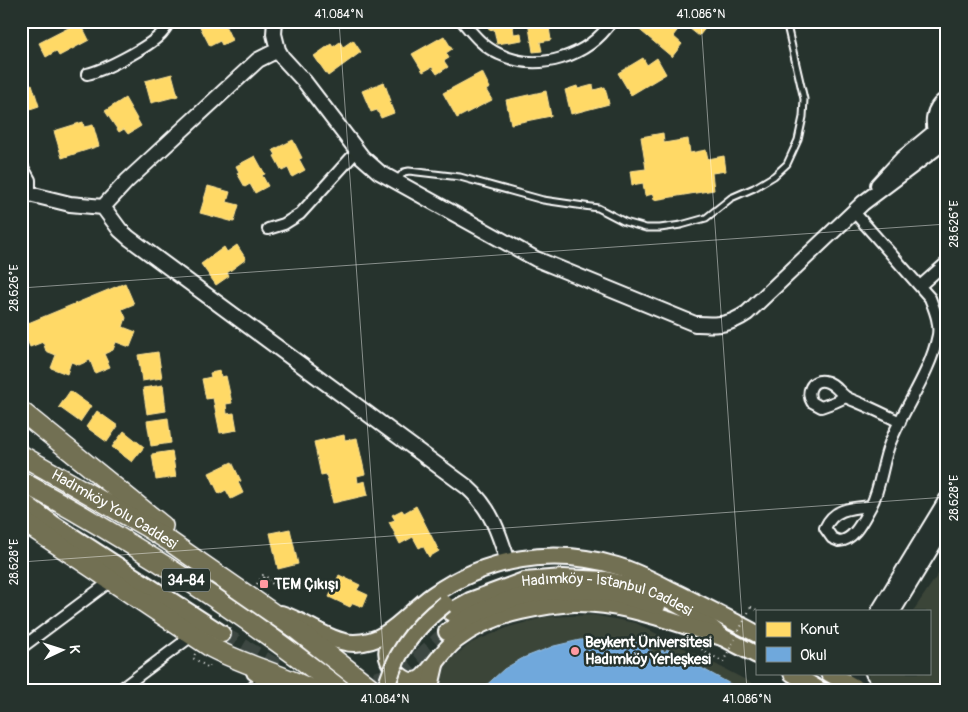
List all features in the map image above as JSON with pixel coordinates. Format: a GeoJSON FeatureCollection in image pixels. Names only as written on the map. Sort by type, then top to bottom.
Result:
{"type":"FeatureCollection","features":[{"type":"Feature","properties":{"kind":"highway"},"geometry":{"type":"LineString","coordinates":[[21,411],[154,517],[182,542],[201,564]]}},
{"type":"Feature","properties":{"kind":"highway","name":"Hadımköy Yolu Caddesi"},"geometry":{"type":"LineString","coordinates":[[25,455],[145,526],[297,630],[375,691]]}},
{"type":"Feature","properties":{"kind":"highway","name":"Hadımköy Yolu Caddesi"},"geometry":{"type":"LineString","coordinates":[[21,481],[123,539],[226,606],[342,691]]}},
{"type":"Feature","properties":{"kind":"highway"},"geometry":{"type":"LineString","coordinates":[[23,524],[112,580],[194,644],[274,673],[314,691]]}},
{"type":"Feature","properties":{"kind":"main road"},"geometry":{"type":"LineString","coordinates":[[21,500],[53,524],[222,634]]}},
{"type":"Feature","properties":{"kind":"main road"},"geometry":{"type":"LineString","coordinates":[[267,610],[289,616],[346,643],[367,642],[388,634],[432,595],[453,583],[508,562],[528,557],[563,557],[610,564],[636,574]]}},
{"type":"Feature","properties":{"kind":"main road","name":"Hadımköy - İstanbul Caddesi"},"geometry":{"type":"LineString","coordinates":[[448,608],[483,586],[515,576],[544,570],[636,574],[654,581],[756,633]]}},
{"type":"Feature","properties":{"kind":"main road","name":"Hadımköy - İstanbul Caddesi"},"geometry":{"type":"LineString","coordinates":[[448,608],[524,581],[586,578],[624,584],[666,598],[693,613],[722,637],[756,654]]}},
{"type":"Feature","properties":{"kind":"main road"},"geometry":{"type":"LineString","coordinates":[[447,632],[474,614],[515,598],[535,592],[580,590],[626,596],[675,612],[722,637]]}},
{"type":"Feature","properties":{"kind":"main road"},"geometry":{"type":"LineString","coordinates":[[397,626],[386,652],[388,663],[401,678],[410,681],[422,678],[436,660],[456,640],[479,625],[513,613],[553,604],[583,603],[621,608],[722,637]]}},
{"type":"Feature","properties":{"kind":"main road"},"geometry":{"type":"LineString","coordinates":[[386,691],[392,670],[404,646],[431,615],[448,608]]}},
{"type":"Feature","properties":{"kind":"main road"},"geometry":{"type":"LineString","coordinates":[[395,691],[412,648],[448,608]]}},
{"type":"Feature","properties":{"kind":"main road"},"geometry":{"type":"LineString","coordinates":[[232,658],[285,691]]}},
{"type":"Feature","properties":{"kind":"main road"},"geometry":{"type":"LineString","coordinates":[[429,691],[436,660]]}},
{"type":"Feature","properties":{"kind":"main road"},"geometry":{"type":"LineString","coordinates":[[794,674],[821,691]]}},
{"type":"Feature","properties":{"kind":"main road"},"geometry":{"type":"LineString","coordinates":[[831,674],[861,691]]}},
{"type":"Feature","properties":{"kind":"street"},"geometry":{"type":"LineString","coordinates":[[87,74],[110,66],[154,41],[162,34],[170,21]]}},
{"type":"Feature","properties":{"kind":"street"},"geometry":{"type":"LineString","coordinates":[[275,21],[274,34],[282,57],[304,81],[356,150],[379,172],[536,259],[695,324],[717,325],[734,322],[747,313],[859,208],[942,139],[934,125],[934,116],[937,108],[947,99]]}},
{"type":"Feature","properties":{"kind":"street"},"geometry":{"type":"LineString","coordinates":[[462,21],[481,43],[498,54],[518,61],[539,62],[564,58],[585,48],[604,33],[612,21]]}},
{"type":"Feature","properties":{"kind":"street"},"geometry":{"type":"LineString","coordinates":[[102,207],[127,181],[258,60],[278,50]]}},
{"type":"Feature","properties":{"kind":"street"},"geometry":{"type":"LineString","coordinates":[[268,229],[284,224],[300,214],[356,150]]}},
{"type":"Feature","properties":{"kind":"street"},"geometry":{"type":"LineString","coordinates":[[21,164],[30,180],[26,194],[70,204],[102,207],[116,226],[129,238],[477,495],[498,528],[508,562]]}},
{"type":"Feature","properties":{"kind":"street"},"geometry":{"type":"LineString","coordinates":[[859,208],[930,298],[936,312],[938,332],[934,355],[890,444],[871,506]]}},
{"type":"Feature","properties":{"kind":"street"},"geometry":{"type":"LineString","coordinates":[[920,286],[947,262]]}},
{"type":"Feature","properties":{"kind":"street"},"geometry":{"type":"LineString","coordinates":[[846,397],[900,422]]}},
{"type":"Feature","properties":{"kind":"street"},"geometry":{"type":"LineString","coordinates":[[880,610],[947,499]]}},
{"type":"Feature","properties":{"kind":"street"},"geometry":{"type":"LineString","coordinates":[[894,610],[946,526]]}},
{"type":"Feature","properties":{"kind":"street"},"geometry":{"type":"LineString","coordinates":[[21,648],[112,580]]}},
{"type":"Feature","properties":{"kind":"street"},"geometry":{"type":"LineString","coordinates":[[118,691],[194,644]]}},
{"type":"Feature","properties":{"kind":"street"},"geometry":{"type":"LineString","coordinates":[[793,674],[805,691]]}},
{"type":"Feature","properties":{"kind":"street"},"geometry":{"type":"LineString","coordinates":[[856,674],[859,682],[866,691]]}},
{"type":"Feature","properties":{"kind":"street"},"geometry":{"type":"LineString","coordinates":[[248,691],[265,678]]}},
{"type":"Feature","properties":{"kind":"lane"},"geometry":{"type":"LineString","coordinates":[[395,182],[401,174],[409,171],[460,177],[543,200],[598,208],[625,222],[646,228],[681,225],[706,218],[731,198],[754,188],[774,176],[788,164],[798,140],[803,117],[804,99],[786,21]]}},
{"type":"Feature","properties":{"kind":"path"},"geometry":{"type":"LineString","coordinates":[[263,576],[279,585],[278,588],[263,576]]}},
{"type":"Feature","properties":{"kind":"path"},"geometry":{"type":"LineString","coordinates":[[693,644],[723,662],[751,607],[757,610]]}},
{"type":"Feature","properties":{"kind":"path"},"geometry":{"type":"LineString","coordinates":[[194,644],[193,658],[209,668]]}},
{"type":"Feature","properties":{"kind":"shaded area"},"geometry":{"type":"Polygon","coordinates":[[[947,561],[947,691],[858,691],[869,674],[930,674],[930,610],[914,610],[947,561]]]}},
{"type":"Feature","properties":{"kind":"shaded area","name":"Beykent Üniversitesi Hadımköy Yerleşkesi"},"geometry":{"type":"Polygon","coordinates":[[[593,615],[636,623],[767,691],[437,691],[441,669],[471,643],[509,627],[545,617],[593,615]]]}},
{"type":"Feature","properties":{"kind":"building: Konut"},"geometry":{"type":"Polygon","coordinates":[[[197,21],[223,21],[232,40],[222,45],[220,41],[210,46],[197,21]]]}},
{"type":"Feature","properties":{"kind":"building: Konut"},"geometry":{"type":"Polygon","coordinates":[[[487,21],[512,21],[514,34],[521,33],[522,40],[497,44],[494,29],[489,30],[487,21]]]}},
{"type":"Feature","properties":{"kind":"building: Konut"},"geometry":{"type":"Polygon","coordinates":[[[528,21],[548,21],[551,40],[540,42],[542,51],[533,52],[528,21]]]}},
{"type":"Feature","properties":{"kind":"building: Konut"},"geometry":{"type":"Polygon","coordinates":[[[629,21],[641,21],[647,26],[651,21],[673,21],[680,27],[673,36],[682,44],[672,57],[629,21]]]}},
{"type":"Feature","properties":{"kind":"building: Konut"},"geometry":{"type":"Polygon","coordinates":[[[694,21],[701,21],[707,26],[699,36],[689,28],[694,21]]]}},
{"type":"Feature","properties":{"kind":"building: Konut"},"geometry":{"type":"Polygon","coordinates":[[[80,22],[89,40],[59,56],[56,51],[46,57],[39,43],[80,22]]]}},
{"type":"Feature","properties":{"kind":"building: Konut"},"geometry":{"type":"Polygon","coordinates":[[[444,36],[452,49],[446,53],[449,58],[444,61],[448,67],[437,74],[432,67],[423,72],[412,54],[444,36]]]}},
{"type":"Feature","properties":{"kind":"building: Konut"},"geometry":{"type":"Polygon","coordinates":[[[353,40],[361,52],[328,76],[314,56],[331,44],[333,47],[340,42],[343,47],[353,40]]]}},
{"type":"Feature","properties":{"kind":"building: Konut"},"geometry":{"type":"Polygon","coordinates":[[[643,58],[647,65],[657,58],[666,74],[631,95],[618,73],[643,58]]]}},
{"type":"Feature","properties":{"kind":"building: Konut"},"geometry":{"type":"Polygon","coordinates":[[[482,72],[490,88],[486,90],[492,100],[457,118],[443,93],[482,72]]]}},
{"type":"Feature","properties":{"kind":"building: Konut"},"geometry":{"type":"Polygon","coordinates":[[[172,74],[178,96],[151,103],[145,81],[172,74]]]}},
{"type":"Feature","properties":{"kind":"building: Konut"},"geometry":{"type":"Polygon","coordinates":[[[21,78],[25,87],[32,84],[39,106],[21,112],[21,78]]]}},
{"type":"Feature","properties":{"kind":"building: Konut"},"geometry":{"type":"Polygon","coordinates":[[[384,82],[394,113],[381,118],[377,110],[371,112],[362,91],[384,82]]]}},
{"type":"Feature","properties":{"kind":"building: Konut"},"geometry":{"type":"Polygon","coordinates":[[[593,85],[594,90],[605,87],[609,104],[571,114],[565,90],[577,86],[578,89],[593,85]]]}},
{"type":"Feature","properties":{"kind":"building: Konut"},"geometry":{"type":"Polygon","coordinates":[[[546,91],[551,116],[511,124],[506,100],[546,91]]]}},
{"type":"Feature","properties":{"kind":"building: Konut"},"geometry":{"type":"Polygon","coordinates":[[[125,98],[141,126],[128,134],[124,129],[119,132],[105,111],[125,98]]]}},
{"type":"Feature","properties":{"kind":"building: Konut"},"geometry":{"type":"Polygon","coordinates":[[[83,122],[84,127],[93,125],[99,146],[62,158],[54,131],[83,122]]]}},
{"type":"Feature","properties":{"kind":"building: Konut"},"geometry":{"type":"Polygon","coordinates":[[[663,133],[664,143],[688,139],[690,153],[706,150],[708,159],[724,156],[726,171],[712,173],[714,190],[654,200],[653,194],[645,196],[643,183],[632,185],[630,171],[646,169],[641,137],[663,133]]]}},
{"type":"Feature","properties":{"kind":"building: Konut"},"geometry":{"type":"Polygon","coordinates":[[[293,140],[302,158],[299,159],[305,170],[292,177],[288,168],[282,171],[273,150],[293,140]]]}},
{"type":"Feature","properties":{"kind":"building: Konut"},"geometry":{"type":"Polygon","coordinates":[[[255,156],[265,174],[262,175],[268,186],[255,193],[250,184],[245,187],[237,173],[239,172],[236,166],[255,156]]]}},
{"type":"Feature","properties":{"kind":"building: Konut"},"geometry":{"type":"Polygon","coordinates":[[[208,186],[230,192],[227,202],[239,205],[234,222],[200,213],[208,186]]]}},
{"type":"Feature","properties":{"kind":"building: Konut"},"geometry":{"type":"Polygon","coordinates":[[[237,245],[246,259],[227,273],[229,276],[216,285],[201,264],[224,247],[227,252],[237,245]]]}},
{"type":"Feature","properties":{"kind":"building: Konut"},"geometry":{"type":"Polygon","coordinates":[[[125,283],[134,304],[122,309],[126,318],[123,327],[136,332],[130,347],[116,342],[113,350],[104,354],[110,367],[95,373],[90,360],[79,365],[71,362],[67,374],[51,368],[56,355],[46,351],[43,342],[30,347],[21,326],[125,283]]]}},
{"type":"Feature","properties":{"kind":"building: Konut"},"geometry":{"type":"Polygon","coordinates":[[[158,352],[162,378],[142,381],[138,355],[158,352]]]}},
{"type":"Feature","properties":{"kind":"building: Konut"},"geometry":{"type":"Polygon","coordinates":[[[220,371],[221,377],[226,376],[232,403],[226,404],[227,414],[234,413],[237,430],[220,433],[213,398],[206,399],[202,379],[211,377],[210,373],[220,371]]]}},
{"type":"Feature","properties":{"kind":"building: Konut"},"geometry":{"type":"Polygon","coordinates":[[[163,385],[166,411],[147,414],[143,388],[163,385]]]}},
{"type":"Feature","properties":{"kind":"building: Konut"},"geometry":{"type":"Polygon","coordinates":[[[70,391],[91,406],[80,422],[59,407],[70,391]]]}},
{"type":"Feature","properties":{"kind":"building: Konut"},"geometry":{"type":"Polygon","coordinates":[[[97,411],[118,426],[107,442],[86,427],[97,411]]]}},
{"type":"Feature","properties":{"kind":"building: Konut"},"geometry":{"type":"Polygon","coordinates":[[[168,418],[171,443],[151,446],[147,421],[168,418]]]}},
{"type":"Feature","properties":{"kind":"building: Konut"},"geometry":{"type":"Polygon","coordinates":[[[124,431],[144,447],[132,462],[112,447],[124,431]]]}},
{"type":"Feature","properties":{"kind":"building: Konut"},"geometry":{"type":"Polygon","coordinates":[[[344,435],[345,440],[357,438],[365,474],[357,476],[358,483],[365,481],[368,495],[333,503],[326,474],[321,475],[314,442],[344,435]]]}},
{"type":"Feature","properties":{"kind":"building: Konut"},"geometry":{"type":"Polygon","coordinates":[[[172,451],[176,477],[156,480],[152,454],[172,451]]]}},
{"type":"Feature","properties":{"kind":"building: Konut"},"geometry":{"type":"Polygon","coordinates":[[[232,462],[241,481],[238,482],[243,493],[231,499],[226,490],[219,494],[209,473],[232,462]]]}},
{"type":"Feature","properties":{"kind":"building: Konut"},"geometry":{"type":"Polygon","coordinates":[[[416,506],[439,551],[429,557],[423,546],[419,548],[413,537],[400,544],[389,522],[395,520],[392,515],[402,510],[404,513],[416,506]]]}},
{"type":"Feature","properties":{"kind":"building: Konut"},"geometry":{"type":"Polygon","coordinates":[[[290,529],[298,564],[278,569],[270,533],[290,529]]]}},
{"type":"Feature","properties":{"kind":"building: Konut"},"geometry":{"type":"Polygon","coordinates":[[[339,575],[360,585],[357,590],[368,595],[363,607],[353,603],[350,607],[329,597],[339,575]]]}},
{"type":"Feature","properties":{"kind":"building: Okul"},"geometry":{"type":"Polygon","coordinates":[[[602,639],[621,641],[620,644],[624,646],[630,641],[640,640],[652,652],[652,662],[654,662],[662,650],[665,652],[667,649],[743,691],[480,691],[504,669],[523,658],[554,646],[580,640],[602,639]]]}},
{"type":"Feature","properties":{"kind":"tunnel"},"geometry":{"type":"LineString","coordinates":[[327,683],[366,682],[394,674],[414,662],[447,632]]}},
{"type":"Feature","properties":{"kind":"tunnel"},"geometry":{"type":"LineString","coordinates":[[222,634],[282,670]]}},
{"type":"Feature","properties":{"kind":"place","name":"TEM Çıkışı"},"geometry":{"type":"Point","coordinates":[264,584]}},
{"type":"Feature","properties":{"kind":"place","name":"Beykent Üniversitesi Hadımköy Yerleşkesi"},"geometry":{"type":"Point","coordinates":[575,651]}}]}
